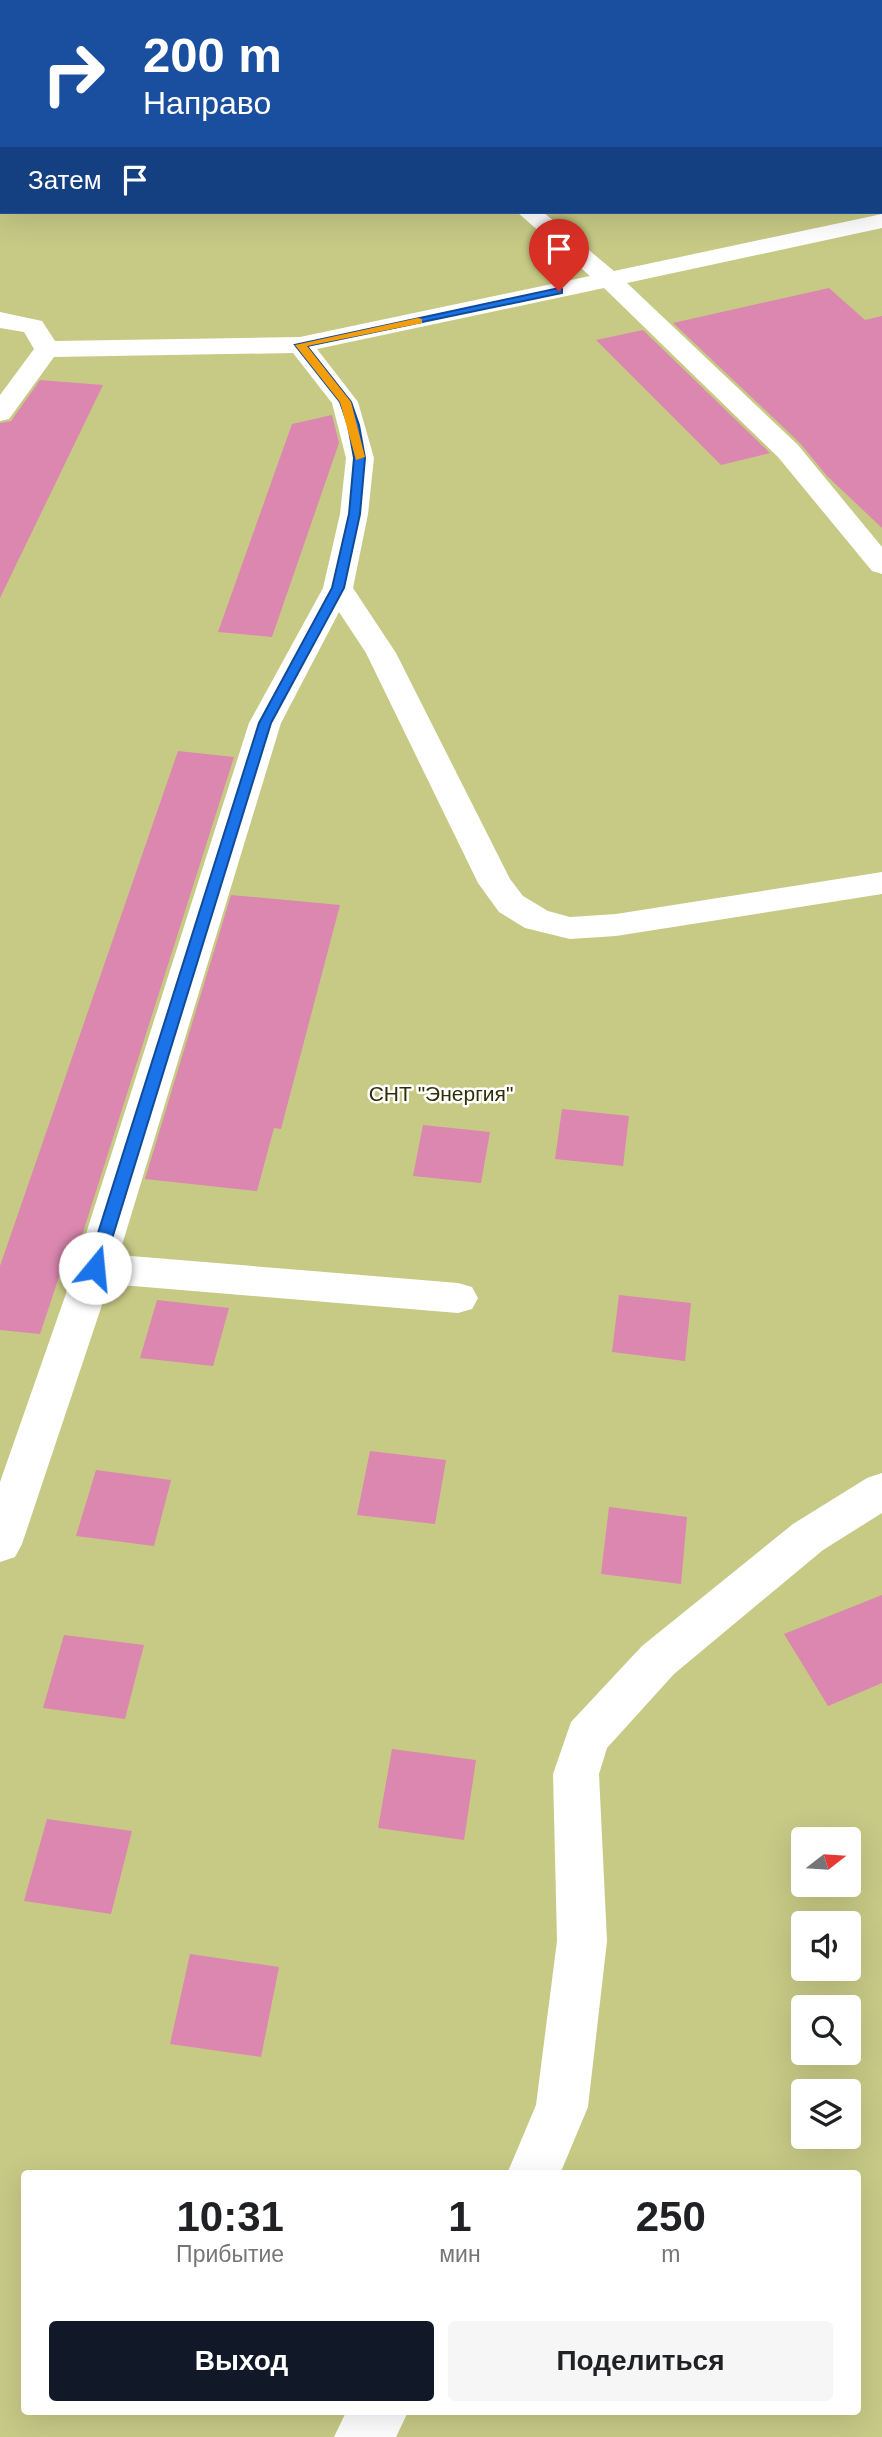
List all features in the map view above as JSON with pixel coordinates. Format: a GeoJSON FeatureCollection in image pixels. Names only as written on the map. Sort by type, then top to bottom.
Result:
{"type":"FeatureCollection","features":[{"type":"Feature","properties":{"kind":"street"},"geometry":{"type":"LineString","coordinates":[[531,214],[610,280],[788,451],[882,565]]}},
{"type":"Feature","properties":{"kind":"street"},"geometry":{"type":"LineString","coordinates":[[47,349],[300,345],[882,221]]}},
{"type":"Feature","properties":{"kind":"street"},"geometry":{"type":"LineString","coordinates":[[0,320],[33,326],[47,349]]}},
{"type":"Feature","properties":{"kind":"street"},"geometry":{"type":"LineString","coordinates":[[0,1544],[95,1268],[265,723],[338,588],[354,514],[360,458],[345,402],[300,345]]}},
{"type":"Feature","properties":{"kind":"street"},"geometry":{"type":"LineString","coordinates":[[0,414],[47,349]]}},
{"type":"Feature","properties":{"kind":"street"},"geometry":{"type":"LineString","coordinates":[[338,588],[381,653],[495,883],[511,904],[537,920],[570,928],[616,925],[882,883]]}},
{"type":"Feature","properties":{"kind":"street"},"geometry":{"type":"LineString","coordinates":[[95,1268],[458,1298]]}},
{"type":"Feature","properties":{"kind":"street"},"geometry":{"type":"LineString","coordinates":[[535,2170],[562,2107],[582,1941],[576,1774],[587,1737],[658,1660],[808,1537],[882,1491]]}},
{"type":"Feature","properties":{"kind":"street"},"geometry":{"type":"LineString","coordinates":[[362,2437],[378,2415]]}},
{"type":"Feature","properties":{"kind":"green space","name":"СНТ \"Энергия\""},"geometry":{"type":"Polygon","coordinates":[[[0,214],[882,214],[882,2437],[0,2437],[0,214]]]}},
{"type":"Feature","properties":{"kind":"building"},"geometry":{"type":"Polygon","coordinates":[[[829,288],[865,320],[882,316],[882,528],[827,476],[800,443],[673,323],[829,288]]]}},
{"type":"Feature","properties":{"kind":"building"},"geometry":{"type":"Polygon","coordinates":[[[643,330],[770,453],[721,465],[596,340],[643,330]]]}},
{"type":"Feature","properties":{"kind":"building"},"geometry":{"type":"Polygon","coordinates":[[[40,380],[103,385],[0,598],[0,423],[11,421],[40,380]]]}},
{"type":"Feature","properties":{"kind":"building"},"geometry":{"type":"Polygon","coordinates":[[[332,415],[339,443],[272,637],[218,632],[292,424],[332,415]]]}},
{"type":"Feature","properties":{"kind":"building"},"geometry":{"type":"Polygon","coordinates":[[[178,751],[234,757],[77,1251],[68,1250],[40,1334],[0,1330],[0,1266],[178,751]]]}},
{"type":"Feature","properties":{"kind":"building"},"geometry":{"type":"Polygon","coordinates":[[[231,895],[340,905],[281,1129],[274,1128],[257,1191],[145,1179],[231,895]]]}},
{"type":"Feature","properties":{"kind":"building"},"geometry":{"type":"Polygon","coordinates":[[[562,1109],[629,1116],[623,1166],[555,1159],[562,1109]]]}},
{"type":"Feature","properties":{"kind":"building"},"geometry":{"type":"Polygon","coordinates":[[[423,1125],[490,1132],[481,1183],[413,1176],[423,1125]]]}},
{"type":"Feature","properties":{"kind":"building"},"geometry":{"type":"Polygon","coordinates":[[[619,1295],[691,1303],[685,1361],[612,1352],[619,1295]]]}},
{"type":"Feature","properties":{"kind":"building"},"geometry":{"type":"Polygon","coordinates":[[[157,1300],[229,1308],[213,1366],[140,1358],[157,1300]]]}},
{"type":"Feature","properties":{"kind":"building"},"geometry":{"type":"Polygon","coordinates":[[[370,1451],[446,1460],[435,1524],[357,1515],[370,1451]]]}},
{"type":"Feature","properties":{"kind":"building"},"geometry":{"type":"Polygon","coordinates":[[[96,1470],[171,1480],[154,1546],[76,1536],[96,1470]]]}},
{"type":"Feature","properties":{"kind":"building"},"geometry":{"type":"Polygon","coordinates":[[[609,1507],[687,1517],[681,1584],[601,1574],[609,1507]]]}},
{"type":"Feature","properties":{"kind":"building"},"geometry":{"type":"Polygon","coordinates":[[[882,1595],[882,1683],[828,1706],[784,1634],[882,1595]]]}},
{"type":"Feature","properties":{"kind":"building"},"geometry":{"type":"Polygon","coordinates":[[[64,1635],[144,1645],[125,1719],[43,1708],[64,1635]]]}},
{"type":"Feature","properties":{"kind":"building"},"geometry":{"type":"Polygon","coordinates":[[[392,1749],[476,1760],[464,1840],[378,1828],[392,1749]]]}},
{"type":"Feature","properties":{"kind":"building"},"geometry":{"type":"Polygon","coordinates":[[[47,1819],[132,1831],[111,1914],[24,1901],[47,1819]]]}},
{"type":"Feature","properties":{"kind":"building"},"geometry":{"type":"Polygon","coordinates":[[[190,1954],[279,1967],[261,2057],[170,2044],[190,1954]]]}},
{"type":"Feature","properties":{"kind":"slow traffic"},"geometry":{"type":"LineString","coordinates":[[360,457],[354,425],[345,402],[326,374],[300,345],[418,321]]}},
{"type":"Feature","properties":{"kind":"route"},"geometry":{"type":"LineString","coordinates":[[95,1268],[265,723],[338,588],[354,514],[360,458],[354,425],[345,402],[326,374],[300,345],[559,291]]}}]}
